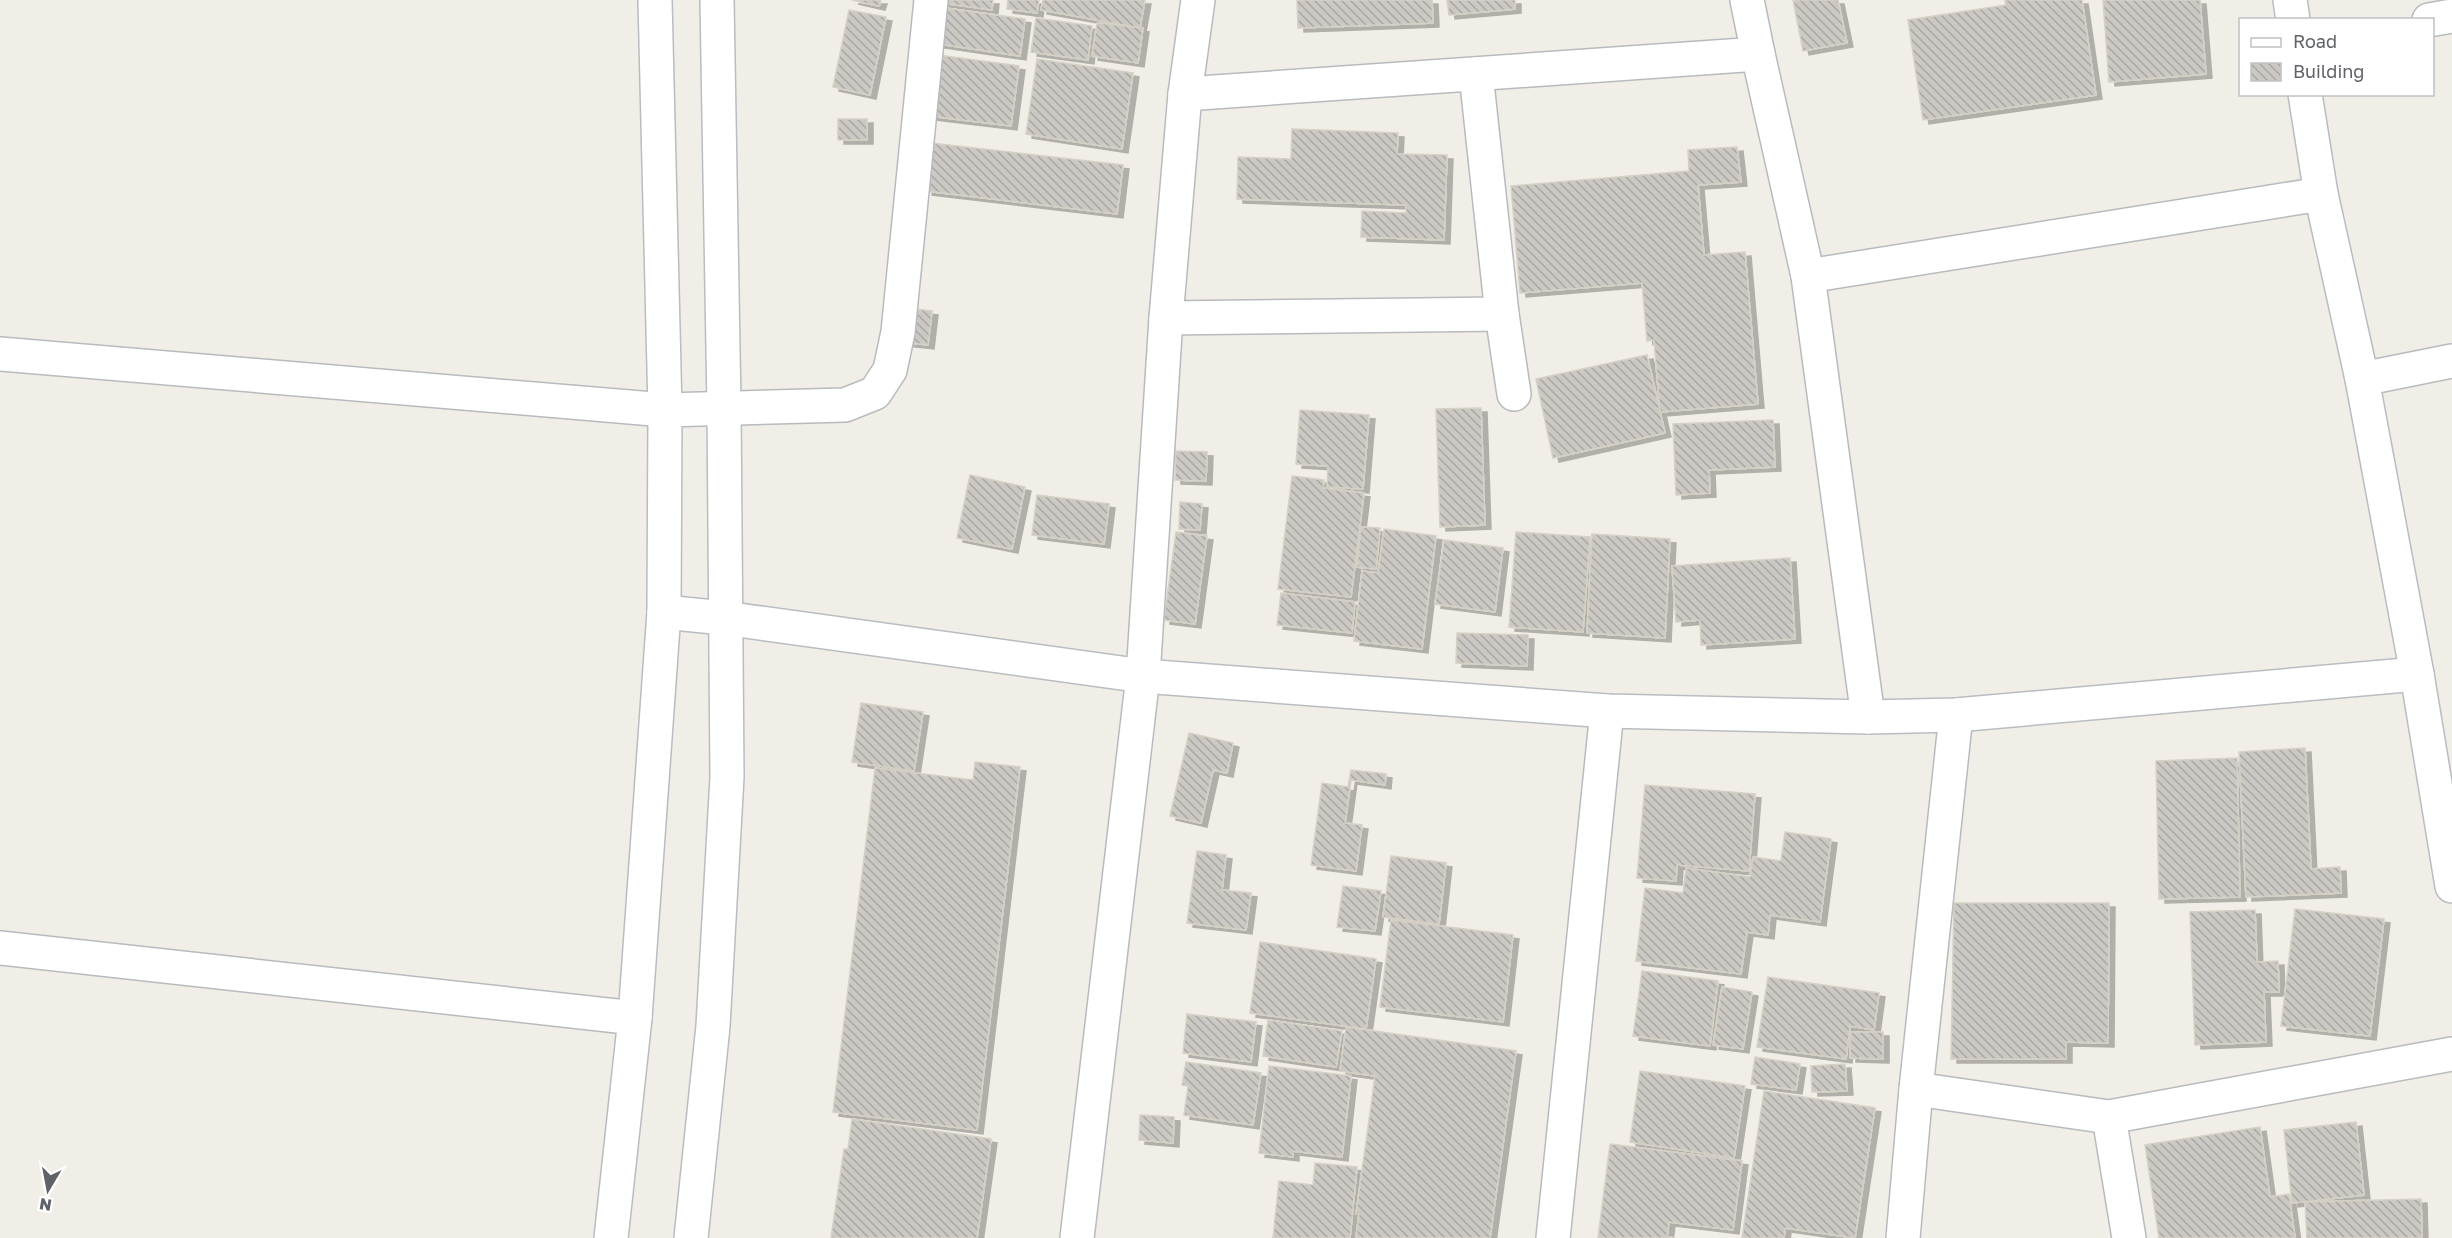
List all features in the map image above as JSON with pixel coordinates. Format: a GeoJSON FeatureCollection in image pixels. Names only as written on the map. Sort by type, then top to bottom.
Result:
{"type":"FeatureCollection","features":[{"type":"Feature","properties":{"kind":"street"},"geometry":{"type":"LineString","coordinates":[[611,1238],[635,1018],[664,612],[665,410],[655,0]]}},
{"type":"Feature","properties":{"kind":"street"},"geometry":{"type":"LineString","coordinates":[[691,1238],[713,1026],[727,777],[717,0]]}},
{"type":"Feature","properties":{"kind":"street"},"geometry":{"type":"LineString","coordinates":[[0,354],[665,410],[845,405],[875,393],[890,370],[898,332],[931,0]]}},
{"type":"Feature","properties":{"kind":"street"},"geometry":{"type":"LineString","coordinates":[[1077,1238],[1143,676],[1166,318],[1185,94],[1198,0]]}},
{"type":"Feature","properties":{"kind":"street"},"geometry":{"type":"LineString","coordinates":[[1747,0],[1808,276],[1868,717]]}},
{"type":"Feature","properties":{"kind":"street"},"geometry":{"type":"LineString","coordinates":[[2290,0],[2293,18]]}},
{"type":"Feature","properties":{"kind":"street"},"geometry":{"type":"LineString","coordinates":[[2434,19],[2452,16]]}},
{"type":"Feature","properties":{"kind":"street"},"geometry":{"type":"LineString","coordinates":[[1185,94],[1758,54]]}},
{"type":"Feature","properties":{"kind":"street"},"geometry":{"type":"LineString","coordinates":[[1476,74],[1502,314],[1514,394]]}},
{"type":"Feature","properties":{"kind":"street"},"geometry":{"type":"LineString","coordinates":[[2305,96],[2320,194],[2362,379],[2417,674],[2452,886]]}},
{"type":"Feature","properties":{"kind":"street"},"geometry":{"type":"LineString","coordinates":[[1808,276],[2320,194]]}},
{"type":"Feature","properties":{"kind":"street"},"geometry":{"type":"LineString","coordinates":[[1166,318],[1502,314]]}},
{"type":"Feature","properties":{"kind":"street"},"geometry":{"type":"LineString","coordinates":[[2362,379],[2452,361]]}},
{"type":"Feature","properties":{"kind":"street"},"geometry":{"type":"LineString","coordinates":[[664,612],[724,618],[1143,676],[1606,711],[1868,717],[1956,715],[2417,674]]}},
{"type":"Feature","properties":{"kind":"street"},"geometry":{"type":"LineString","coordinates":[[1553,1238],[1606,711]]}},
{"type":"Feature","properties":{"kind":"street"},"geometry":{"type":"LineString","coordinates":[[1904,1238],[1916,1089],[1956,715]]}},
{"type":"Feature","properties":{"kind":"street"},"geometry":{"type":"LineString","coordinates":[[0,948],[635,1018]]}},
{"type":"Feature","properties":{"kind":"street"},"geometry":{"type":"LineString","coordinates":[[1916,1089],[2109,1117],[2452,1054]]}},
{"type":"Feature","properties":{"kind":"street"},"geometry":{"type":"LineString","coordinates":[[2109,1117],[2129,1238]]}},
{"type":"Feature","properties":{"kind":"building"},"geometry":{"type":"Polygon","coordinates":[[[852,0],[881,0],[879,6],[852,0]]]}},
{"type":"Feature","properties":{"kind":"building"},"geometry":{"type":"Polygon","coordinates":[[[935,0],[993,0],[992,10],[934,2],[935,0]]]}},
{"type":"Feature","properties":{"kind":"building"},"geometry":{"type":"Polygon","coordinates":[[[1008,0],[1039,0],[1037,13],[1007,9],[1008,0]]]}},
{"type":"Feature","properties":{"kind":"building"},"geometry":{"type":"Polygon","coordinates":[[[1043,0],[1145,0],[1140,28],[1041,10],[1043,0]]]}},
{"type":"Feature","properties":{"kind":"building"},"geometry":{"type":"Polygon","coordinates":[[[1297,0],[1432,0],[1433,23],[1298,28],[1297,0]]]}},
{"type":"Feature","properties":{"kind":"building"},"geometry":{"type":"Polygon","coordinates":[[[1447,0],[1515,0],[1515,9],[1449,15],[1447,0]]]}},
{"type":"Feature","properties":{"kind":"building"},"geometry":{"type":"Polygon","coordinates":[[[1793,0],[1838,0],[1847,43],[1803,51],[1793,0]]]}},
{"type":"Feature","properties":{"kind":"building"},"geometry":{"type":"Polygon","coordinates":[[[2005,0],[2082,0],[2096,95],[1923,120],[1908,20],[2006,5],[2005,0]]]}},
{"type":"Feature","properties":{"kind":"building"},"geometry":{"type":"Polygon","coordinates":[[[2103,0],[2200,0],[2206,74],[2109,82],[2103,0]]]}},
{"type":"Feature","properties":{"kind":"building"},"geometry":{"type":"Polygon","coordinates":[[[938,7],[1025,19],[1020,56],[933,43],[938,7]]]}},
{"type":"Feature","properties":{"kind":"building"},"geometry":{"type":"Polygon","coordinates":[[[849,10],[886,17],[870,95],[833,87],[849,10]]]}},
{"type":"Feature","properties":{"kind":"building"},"geometry":{"type":"Polygon","coordinates":[[[1036,18],[1092,26],[1088,60],[1031,52],[1036,18]]]}},
{"type":"Feature","properties":{"kind":"building"},"geometry":{"type":"Polygon","coordinates":[[[1097,23],[1143,28],[1138,63],[1092,56],[1097,23]]]}},
{"type":"Feature","properties":{"kind":"building"},"geometry":{"type":"Polygon","coordinates":[[[938,55],[1019,66],[1011,126],[930,116],[938,55]]]}},
{"type":"Feature","properties":{"kind":"building"},"geometry":{"type":"Polygon","coordinates":[[[1037,59],[1133,73],[1122,149],[1026,134],[1037,59]]]}},
{"type":"Feature","properties":{"kind":"building"},"geometry":{"type":"Polygon","coordinates":[[[838,119],[867,119],[867,140],[838,140],[838,119]]]}},
{"type":"Feature","properties":{"kind":"building"},"geometry":{"type":"Polygon","coordinates":[[[1292,129],[1398,133],[1397,154],[1447,155],[1444,240],[1361,237],[1362,211],[1406,213],[1406,205],[1237,199],[1238,157],[1291,159],[1292,129]]]}},
{"type":"Feature","properties":{"kind":"building"},"geometry":{"type":"Polygon","coordinates":[[[931,143],[1123,165],[1117,214],[926,191],[931,143]]]}},
{"type":"Feature","properties":{"kind":"building"},"geometry":{"type":"Polygon","coordinates":[[[1737,147],[1741,182],[1698,185],[1704,255],[1745,252],[1758,404],[1660,412],[1654,340],[1647,341],[1642,283],[1520,293],[1511,186],[1689,171],[1688,150],[1737,147]]]}},
{"type":"Feature","properties":{"kind":"building"},"geometry":{"type":"Polygon","coordinates":[[[906,308],[932,311],[928,345],[902,342],[906,308]]]}},
{"type":"Feature","properties":{"kind":"building"},"geometry":{"type":"Polygon","coordinates":[[[1647,355],[1665,433],[1553,458],[1536,379],[1647,355]]]}},
{"type":"Feature","properties":{"kind":"building"},"geometry":{"type":"Polygon","coordinates":[[[1481,408],[1485,525],[1440,527],[1436,409],[1481,408]]]}},
{"type":"Feature","properties":{"kind":"building"},"geometry":{"type":"Polygon","coordinates":[[[1300,410],[1369,415],[1363,489],[1327,487],[1328,466],[1296,464],[1300,410]]]}},
{"type":"Feature","properties":{"kind":"building"},"geometry":{"type":"Polygon","coordinates":[[[1773,420],[1775,467],[1709,470],[1710,493],[1676,495],[1673,424],[1773,420]]]}},
{"type":"Feature","properties":{"kind":"building"},"geometry":{"type":"Polygon","coordinates":[[[1176,451],[1207,452],[1206,481],[1175,480],[1176,451]]]}},
{"type":"Feature","properties":{"kind":"building"},"geometry":{"type":"Polygon","coordinates":[[[970,475],[1025,487],[1012,549],[957,538],[970,475]]]}},
{"type":"Feature","properties":{"kind":"building"},"geometry":{"type":"Polygon","coordinates":[[[1292,476],[1324,480],[1323,488],[1364,493],[1351,597],[1278,589],[1292,476]]]}},
{"type":"Feature","properties":{"kind":"building"},"geometry":{"type":"Polygon","coordinates":[[[1037,495],[1109,504],[1104,544],[1032,535],[1037,495]]]}},
{"type":"Feature","properties":{"kind":"building"},"geometry":{"type":"Polygon","coordinates":[[[1180,502],[1202,504],[1200,530],[1179,529],[1180,502]]]}},
{"type":"Feature","properties":{"kind":"building"},"geometry":{"type":"Polygon","coordinates":[[[1361,527],[1380,528],[1376,569],[1357,567],[1361,527]]]}},
{"type":"Feature","properties":{"kind":"building"},"geometry":{"type":"Polygon","coordinates":[[[1384,529],[1436,536],[1422,649],[1354,641],[1362,571],[1378,573],[1384,529]]]}},
{"type":"Feature","properties":{"kind":"building"},"geometry":{"type":"Polygon","coordinates":[[[1176,532],[1207,536],[1195,624],[1164,620],[1176,532]]]}},
{"type":"Feature","properties":{"kind":"building"},"geometry":{"type":"Polygon","coordinates":[[[1516,532],[1590,537],[1583,632],[1509,627],[1516,532]]]}},
{"type":"Feature","properties":{"kind":"building"},"geometry":{"type":"Polygon","coordinates":[[[1592,534],[1670,539],[1665,638],[1587,633],[1592,534]]]}},
{"type":"Feature","properties":{"kind":"building"},"geometry":{"type":"Polygon","coordinates":[[[1444,540],[1503,548],[1495,612],[1435,604],[1444,540]]]}},
{"type":"Feature","properties":{"kind":"building"},"geometry":{"type":"Polygon","coordinates":[[[1790,558],[1795,639],[1701,645],[1700,620],[1676,622],[1672,566],[1790,558]]]}},
{"type":"Feature","properties":{"kind":"building"},"geometry":{"type":"Polygon","coordinates":[[[1281,593],[1355,602],[1352,633],[1277,625],[1281,593]]]}},
{"type":"Feature","properties":{"kind":"building"},"geometry":{"type":"Polygon","coordinates":[[[1457,633],[1528,635],[1527,666],[1456,663],[1457,633]]]}},
{"type":"Feature","properties":{"kind":"building"},"geometry":{"type":"Polygon","coordinates":[[[861,703],[923,712],[914,771],[852,762],[861,703]]]}},
{"type":"Feature","properties":{"kind":"building"},"geometry":{"type":"Polygon","coordinates":[[[1189,733],[1233,743],[1227,773],[1213,770],[1201,823],[1170,816],[1189,733]]]}},
{"type":"Feature","properties":{"kind":"building"},"geometry":{"type":"Polygon","coordinates":[[[2305,748],[2311,869],[2340,867],[2341,893],[2246,897],[2239,752],[2305,748]]]}},
{"type":"Feature","properties":{"kind":"building"},"geometry":{"type":"Polygon","coordinates":[[[2237,758],[2240,897],[2159,899],[2156,761],[2237,758]]]}},
{"type":"Feature","properties":{"kind":"building"},"geometry":{"type":"Polygon","coordinates":[[[975,762],[1020,767],[977,1130],[833,1112],[875,768],[973,780],[975,762]]]}},
{"type":"Feature","properties":{"kind":"building"},"geometry":{"type":"Polygon","coordinates":[[[1351,770],[1386,774],[1385,785],[1351,780],[1345,823],[1362,825],[1356,871],[1311,865],[1322,783],[1348,787],[1351,770]]]}},
{"type":"Feature","properties":{"kind":"building"},"geometry":{"type":"Polygon","coordinates":[[[1645,785],[1755,794],[1749,871],[1677,865],[1676,881],[1637,878],[1645,785]]]}},
{"type":"Feature","properties":{"kind":"building"},"geometry":{"type":"Polygon","coordinates":[[[1785,832],[1831,839],[1820,922],[1770,915],[1768,935],[1747,932],[1741,974],[1636,961],[1645,888],[1683,893],[1686,868],[1750,877],[1753,857],[1781,861],[1785,832]]]}},
{"type":"Feature","properties":{"kind":"building"},"geometry":{"type":"Polygon","coordinates":[[[1197,851],[1226,855],[1222,890],[1251,893],[1246,930],[1187,923],[1197,851]]]}},
{"type":"Feature","properties":{"kind":"building"},"geometry":{"type":"Polygon","coordinates":[[[1391,856],[1446,863],[1439,924],[1383,917],[1391,856]]]}},
{"type":"Feature","properties":{"kind":"building"},"geometry":{"type":"Polygon","coordinates":[[[1343,886],[1381,891],[1375,931],[1337,927],[1343,886]]]}},
{"type":"Feature","properties":{"kind":"building"},"geometry":{"type":"Polygon","coordinates":[[[1954,903],[2109,903],[2108,1043],[2066,1042],[2066,1059],[1951,1059],[1954,903]]]}},
{"type":"Feature","properties":{"kind":"building"},"geometry":{"type":"Polygon","coordinates":[[[2295,909],[2384,919],[2370,1036],[2281,1026],[2295,909]]]}},
{"type":"Feature","properties":{"kind":"building"},"geometry":{"type":"Polygon","coordinates":[[[2255,910],[2257,962],[2278,961],[2279,992],[2264,992],[2266,1042],[2195,1045],[2190,912],[2255,910]]]}},
{"type":"Feature","properties":{"kind":"building"},"geometry":{"type":"Polygon","coordinates":[[[1391,920],[1513,935],[1503,1022],[1380,1007],[1391,920]]]}},
{"type":"Feature","properties":{"kind":"building"},"geometry":{"type":"Polygon","coordinates":[[[1260,942],[1376,959],[1366,1029],[1250,1013],[1260,942]]]}},
{"type":"Feature","properties":{"kind":"building"},"geometry":{"type":"Polygon","coordinates":[[[1642,971],[1718,981],[1710,1046],[1633,1036],[1642,971]]]}},
{"type":"Feature","properties":{"kind":"building"},"geometry":{"type":"Polygon","coordinates":[[[1768,977],[1879,993],[1874,1030],[1850,1026],[1846,1059],[1757,1047],[1768,977]]]}},
{"type":"Feature","properties":{"kind":"building"},"geometry":{"type":"Polygon","coordinates":[[[1722,987],[1752,992],[1743,1049],[1713,1045],[1722,987]]]}},
{"type":"Feature","properties":{"kind":"building"},"geometry":{"type":"Polygon","coordinates":[[[1187,1014],[1256,1022],[1251,1062],[1183,1053],[1187,1014]]]}},
{"type":"Feature","properties":{"kind":"building"},"geometry":{"type":"Polygon","coordinates":[[[1268,1020],[1342,1031],[1336,1067],[1263,1056],[1268,1020]]]}},
{"type":"Feature","properties":{"kind":"building"},"geometry":{"type":"Polygon","coordinates":[[[1346,1027],[1516,1051],[1490,1238],[1356,1238],[1359,1214],[1356,1214],[1375,1076],[1340,1071],[1346,1027]]]}},
{"type":"Feature","properties":{"kind":"building"},"geometry":{"type":"Polygon","coordinates":[[[1851,1032],[1883,1032],[1883,1059],[1850,1058],[1851,1032]]]}},
{"type":"Feature","properties":{"kind":"building"},"geometry":{"type":"Polygon","coordinates":[[[1755,1057],[1800,1064],[1796,1090],[1751,1084],[1755,1057]]]}},
{"type":"Feature","properties":{"kind":"building"},"geometry":{"type":"Polygon","coordinates":[[[1186,1062],[1261,1073],[1253,1125],[1184,1115],[1188,1086],[1182,1085],[1186,1062]]]}},
{"type":"Feature","properties":{"kind":"building"},"geometry":{"type":"Polygon","coordinates":[[[1845,1064],[1847,1091],[1812,1092],[1811,1066],[1845,1064]]]}},
{"type":"Feature","properties":{"kind":"building"},"geometry":{"type":"Polygon","coordinates":[[[1269,1066],[1351,1076],[1342,1157],[1293,1151],[1293,1157],[1259,1153],[1269,1066]]]}},
{"type":"Feature","properties":{"kind":"building"},"geometry":{"type":"Polygon","coordinates":[[[1640,1071],[1745,1086],[1734,1158],[1630,1142],[1640,1071]]]}},
{"type":"Feature","properties":{"kind":"building"},"geometry":{"type":"Polygon","coordinates":[[[1764,1091],[1875,1108],[1855,1238],[1785,1228],[1784,1238],[1742,1238],[1764,1091]]]}},
{"type":"Feature","properties":{"kind":"building"},"geometry":{"type":"Polygon","coordinates":[[[1140,1115],[1174,1117],[1173,1143],[1139,1140],[1140,1115]]]}},
{"type":"Feature","properties":{"kind":"building"},"geometry":{"type":"Polygon","coordinates":[[[852,1119],[991,1139],[977,1238],[831,1238],[844,1149],[848,1149],[852,1119]]]}},
{"type":"Feature","properties":{"kind":"building"},"geometry":{"type":"Polygon","coordinates":[[[2356,1122],[2364,1195],[2292,1203],[2284,1130],[2356,1122]]]}},
{"type":"Feature","properties":{"kind":"building"},"geometry":{"type":"Polygon","coordinates":[[[2260,1127],[2270,1197],[2289,1194],[2295,1238],[2159,1238],[2145,1145],[2260,1127]]]}},
{"type":"Feature","properties":{"kind":"building"},"geometry":{"type":"Polygon","coordinates":[[[1610,1144],[1742,1161],[1733,1230],[1669,1222],[1667,1237],[1675,1238],[1598,1238],[1610,1144]]]}},
{"type":"Feature","properties":{"kind":"building"},"geometry":{"type":"Polygon","coordinates":[[[1315,1163],[1357,1167],[1350,1238],[1273,1238],[1279,1181],[1313,1185],[1315,1163]]]}},
{"type":"Feature","properties":{"kind":"building"},"geometry":{"type":"Polygon","coordinates":[[[2421,1199],[2422,1238],[2307,1238],[2305,1202],[2421,1199]]]}}]}
